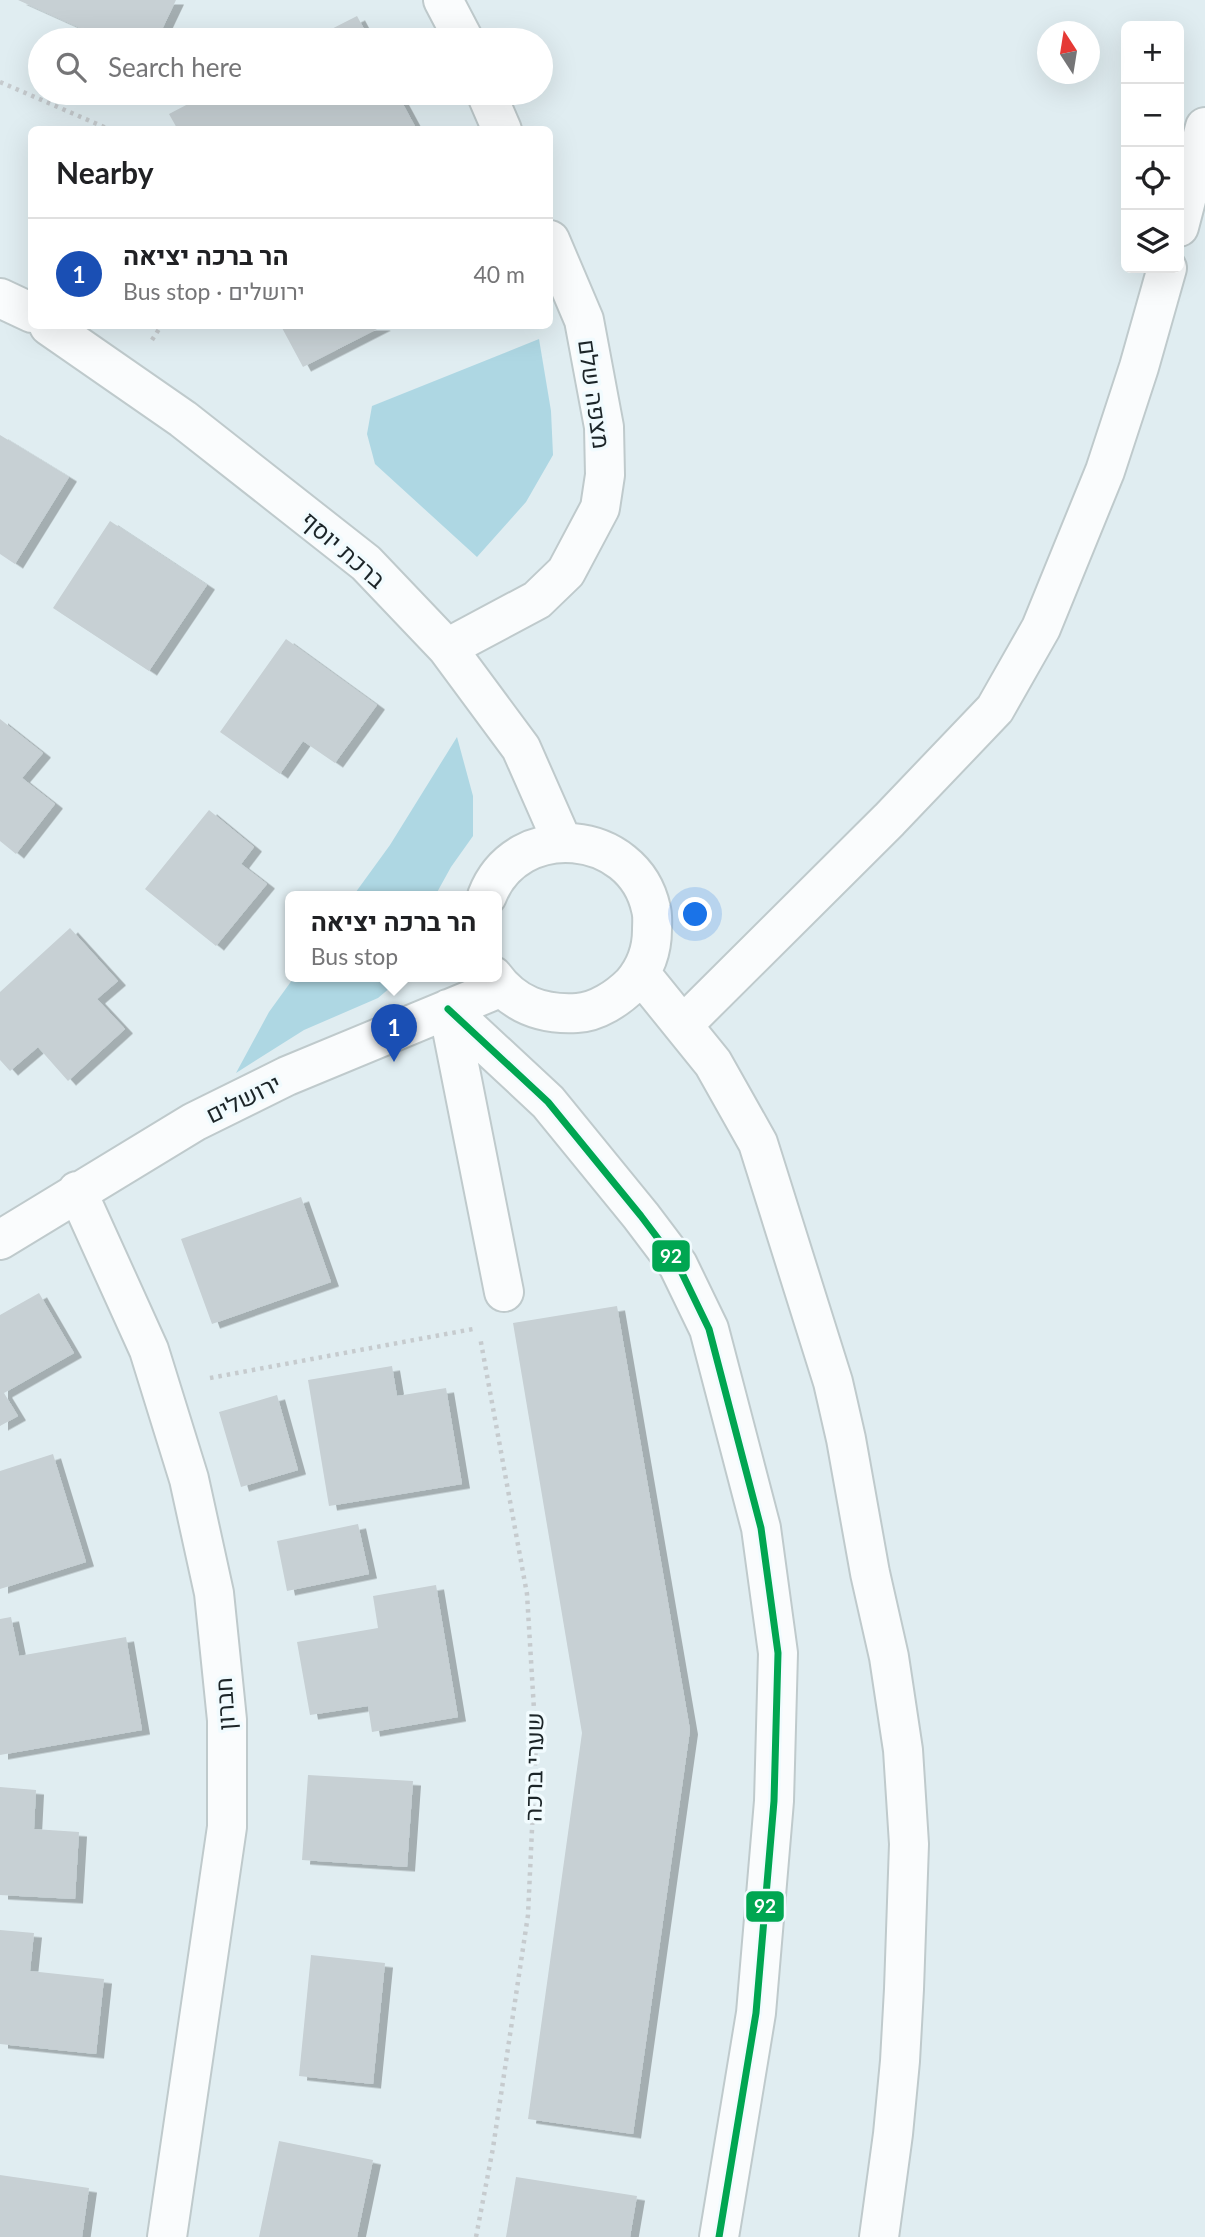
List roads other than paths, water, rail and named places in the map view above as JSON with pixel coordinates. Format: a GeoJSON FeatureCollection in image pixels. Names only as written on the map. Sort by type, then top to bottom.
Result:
{"type":"FeatureCollection","features":[{"type":"Feature","properties":{"kind":"street"},"geometry":{"type":"LineString","coordinates":[[443,0],[458,28]]}},
{"type":"Feature","properties":{"kind":"street"},"geometry":{"type":"LineString","coordinates":[[491,105],[500,126]]}},
{"type":"Feature","properties":{"kind":"street"},"geometry":{"type":"LineString","coordinates":[[1183,210],[1205,127]]}},
{"type":"Feature","properties":{"kind":"street","name":"מצפה שלם"},"geometry":{"type":"LineString","coordinates":[[447,648],[537,600],[566,572],[600,508],[605,475],[601,414],[584,320],[553,247]]}},
{"type":"Feature","properties":{"kind":"street"},"geometry":{"type":"LineString","coordinates":[[683,1025],[889,820],[995,709],[1041,628],[1105,471],[1165,273]]}},
{"type":"Feature","properties":{"kind":"street"},"geometry":{"type":"LineString","coordinates":[[0,298],[28,311]]}},
{"type":"Feature","properties":{"kind":"street","name":"ברכת יוסף"},"geometry":{"type":"LineString","coordinates":[[53,329],[183,419],[366,563],[447,648],[522,748],[562,841]]}},
{"type":"Feature","properties":{"kind":"street"},"geometry":{"type":"LineString","coordinates":[[489,891],[492,883],[513,860],[533,848],[562,841],[592,846],[619,860],[640,882],[652,909],[652,945],[641,974],[621,995],[585,1013],[555,1014],[526,1006],[497,982]]}},
{"type":"Feature","properties":{"kind":"street"},"geometry":{"type":"LineString","coordinates":[[641,974],[713,1063],[758,1143],[840,1411],[870,1573],[895,1688],[906,1781],[909,1844],[907,1916],[894,2134],[879,2237]]}},
{"type":"Feature","properties":{"kind":"street","name":"ירושלים"},"geometry":{"type":"LineString","coordinates":[[0,1240],[194,1122],[264,1088],[448,1009],[497,982]]}},
{"type":"Feature","properties":{"kind":"street"},"geometry":{"type":"LineString","coordinates":[[448,1009],[505,1292]]}},
{"type":"Feature","properties":{"kind":"street"},"geometry":{"type":"LineString","coordinates":[[448,1009],[548,1102],[678,1265],[709,1329],[761,1528],[778,1653],[774,1801],[756,2013],[719,2237]]}},
{"type":"Feature","properties":{"kind":"street","name":"חברון"},"geometry":{"type":"LineString","coordinates":[[77,1191],[149,1350],[189,1479],[214,1593],[227,1720],[228,1827],[167,2237]]}},
{"type":"Feature","properties":{"kind":"place","name":"הר ברכה יציאה"},"geometry":{"type":"Point","coordinates":[394,1062]}}]}
